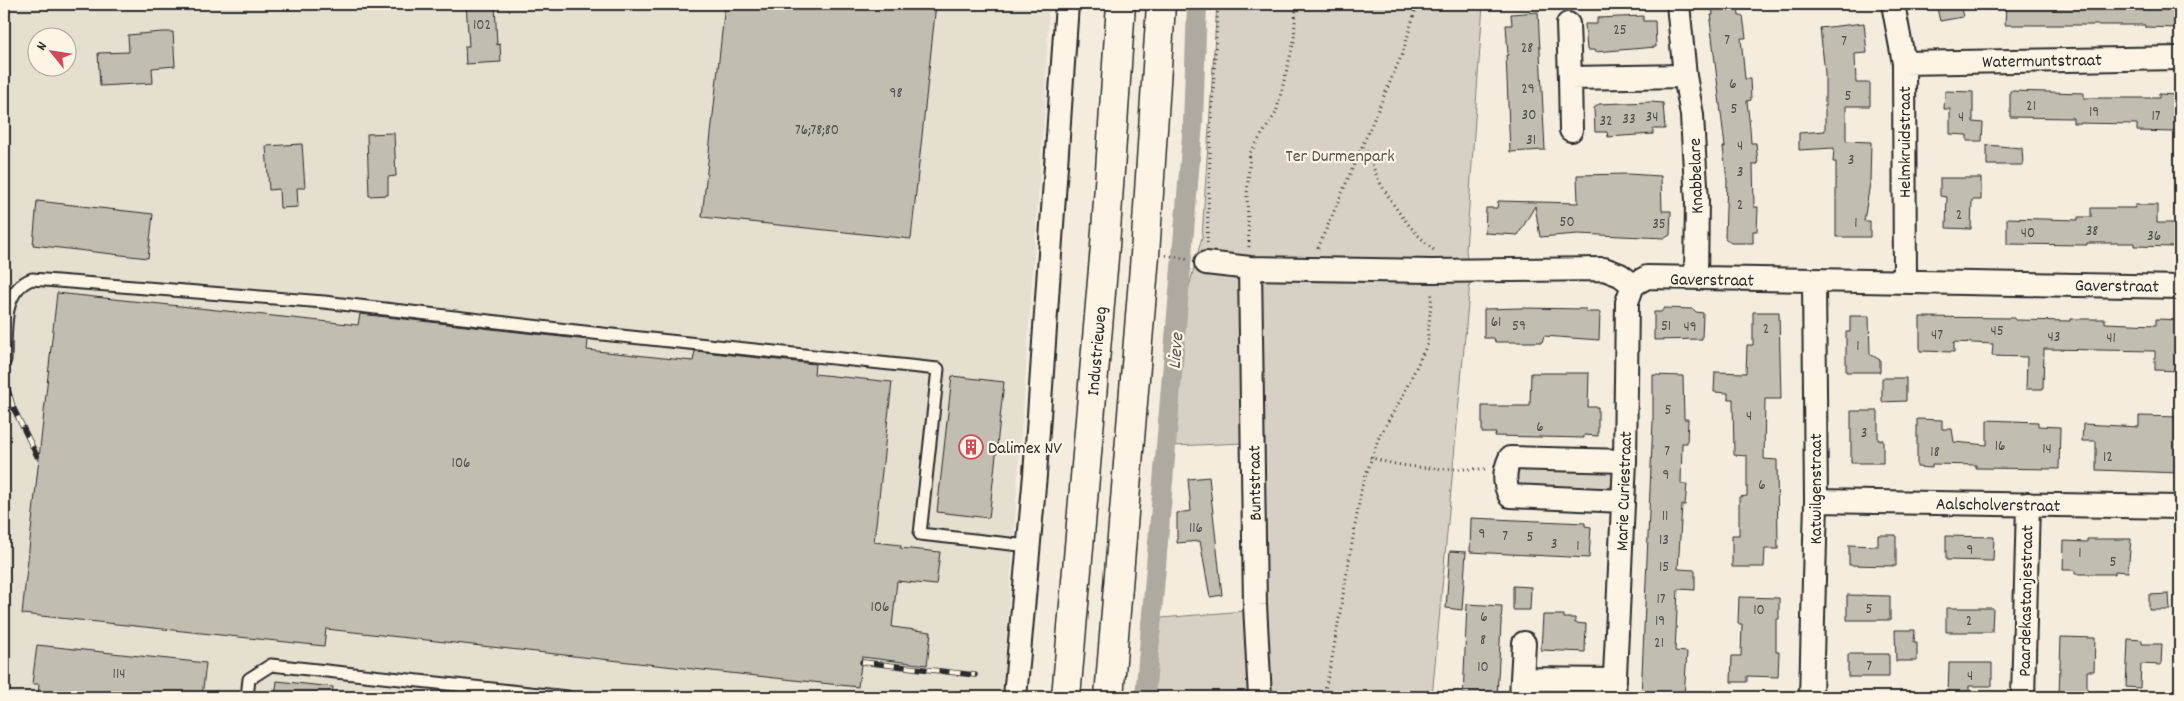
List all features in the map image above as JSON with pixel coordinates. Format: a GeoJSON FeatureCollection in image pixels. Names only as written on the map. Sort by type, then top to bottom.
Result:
{"type":"FeatureCollection","features":[{"type":"Feature","properties":{"kind":"highway","name":"Industrieweg"},"geometry":{"type":"LineString","coordinates":[[1066,697],[1105,246],[1121,4]]}},
{"type":"Feature","properties":{"kind":"highway"},"geometry":{"type":"LineString","coordinates":[[1109,697],[1145,256],[1161,4]]}},
{"type":"Feature","properties":{"kind":"street"},"geometry":{"type":"LineString","coordinates":[[1015,697],[1029,546],[1067,4]]}},
{"type":"Feature","properties":{"kind":"street","name":"Knabbelare"},"geometry":{"type":"LineString","coordinates":[[1678,4],[1685,76],[1692,115],[1695,163],[1696,278]]}},
{"type":"Feature","properties":{"kind":"street","name":"Helmkruidstraat"},"geometry":{"type":"LineString","coordinates":[[1893,4],[1904,63],[1905,280]]}},
{"type":"Feature","properties":{"kind":"street"},"geometry":{"type":"LineString","coordinates":[[1568,24],[1571,130]]}},
{"type":"Feature","properties":{"kind":"street","name":"Watermuntstraat"},"geometry":{"type":"LineString","coordinates":[[1904,63],[2180,58]]}},
{"type":"Feature","properties":{"kind":"street"},"geometry":{"type":"LineString","coordinates":[[1570,78],[1685,76]]}},
{"type":"Feature","properties":{"kind":"street"},"geometry":{"type":"LineString","coordinates":[[1206,263],[1250,268],[1439,271],[1604,269],[1620,275],[1633,285]]}},
{"type":"Feature","properties":{"kind":"street","name":"Buntstraat"},"geometry":{"type":"LineString","coordinates":[[1250,268],[1255,604],[1260,697]]}},
{"type":"Feature","properties":{"kind":"street","name":"Gaverstraat"},"geometry":{"type":"LineString","coordinates":[[1633,285],[1647,277],[1814,282],[1905,280],[2180,287]]}},
{"type":"Feature","properties":{"kind":"street","name":"Katwilgenstraat"},"geometry":{"type":"LineString","coordinates":[[1811,697],[1816,501],[1814,282]]}},
{"type":"Feature","properties":{"kind":"street","name":"Marie Curiestraat"},"geometry":{"type":"LineString","coordinates":[[1614,689],[1625,461],[1627,302],[1633,285]]}},
{"type":"Feature","properties":{"kind":"street"},"geometry":{"type":"LineString","coordinates":[[1623,501],[1510,496],[1506,488],[1506,469],[1510,458],[1625,461]]}},
{"type":"Feature","properties":{"kind":"street","name":"Aalscholverstraat"},"geometry":{"type":"LineString","coordinates":[[1816,501],[2180,507]]}},
{"type":"Feature","properties":{"kind":"street","name":"Paardekastanjestraat"},"geometry":{"type":"LineString","coordinates":[[2023,697],[2028,504]]}},
{"type":"Feature","properties":{"kind":"street"},"geometry":{"type":"LineString","coordinates":[[1524,643],[1521,688],[1614,689]]}},
{"type":"Feature","properties":{"kind":"lane"},"geometry":{"type":"LineString","coordinates":[[5,360],[7,316],[13,294],[23,282],[32,279],[324,302],[602,334],[938,368],[920,534],[1029,546]]}},
{"type":"Feature","properties":{"kind":"lane"},"geometry":{"type":"LineString","coordinates":[[247,697],[249,679],[271,666],[567,697]]}},
{"type":"Feature","properties":{"kind":"path"},"geometry":{"type":"LineString","coordinates":[[1206,263],[1210,128],[1218,4]]}},
{"type":"Feature","properties":{"kind":"path"},"geometry":{"type":"LineString","coordinates":[[1250,268],[1247,195],[1250,153],[1276,113],[1294,41],[1296,4]]}},
{"type":"Feature","properties":{"kind":"path"},"geometry":{"type":"LineString","coordinates":[[1310,268],[1403,52],[1417,4]]}},
{"type":"Feature","properties":{"kind":"path"},"geometry":{"type":"LineString","coordinates":[[1323,697],[1332,664],[1362,486],[1370,457],[1427,345],[1439,271],[1446,262],[1411,229],[1397,210],[1376,175],[1370,156],[1363,147]]}},
{"type":"Feature","properties":{"kind":"path"},"geometry":{"type":"LineString","coordinates":[[1370,457],[1386,463],[1452,469],[1506,469]]}},
{"type":"Feature","properties":{"kind":"shaded area"},"geometry":{"type":"Polygon","coordinates":[[[4,4],[1049,4],[1045,103],[1002,697],[4,697],[4,4]]]}},
{"type":"Feature","properties":{"kind":"green space","name":"Ter Durmenpark"},"geometry":{"type":"Polygon","coordinates":[[[1217,4],[1483,4],[1466,250],[1470,282],[1432,697],[1270,697],[1257,302],[1244,443],[1174,446],[1182,314],[1202,237],[1217,4]]]}},
{"type":"Feature","properties":{"kind":"green space"},"geometry":{"type":"Polygon","coordinates":[[[1519,464],[1610,467],[1613,480],[1607,492],[1513,485],[1519,464]]]}},
{"type":"Feature","properties":{"kind":"green space"},"geometry":{"type":"Polygon","coordinates":[[[1244,611],[1249,697],[1154,697],[1161,618],[1244,611]]]}},
{"type":"Feature","properties":{"kind":"green space"},"geometry":{"type":"Polygon","coordinates":[[[1591,687],[1606,697],[1528,697],[1535,688],[1591,687]]]}},
{"type":"Feature","properties":{"kind":"building"},"geometry":{"type":"Polygon","coordinates":[[[466,4],[495,4],[497,45],[500,44],[501,62],[466,64],[465,46],[469,46],[466,4]]]}},
{"type":"Feature","properties":{"kind":"building"},"geometry":{"type":"Polygon","coordinates":[[[725,4],[936,4],[911,239],[702,217],[725,4]]]}},
{"type":"Feature","properties":{"kind":"building"},"geometry":{"type":"Polygon","coordinates":[[[1738,4],[1739,16],[1743,16],[1746,38],[1741,38],[1745,79],[1750,79],[1751,100],[1747,101],[1751,143],[1756,143],[1758,164],[1753,164],[1754,207],[1758,207],[1757,231],[1753,231],[1753,243],[1731,243],[1725,238],[1727,181],[1723,147],[1725,147],[1710,20],[1712,20],[1711,15],[1713,15],[1712,7],[1738,4]]]}},
{"type":"Feature","properties":{"kind":"building"},"geometry":{"type":"Polygon","coordinates":[[[1936,4],[1960,4],[1963,17],[1940,21],[1936,4]]]}},
{"type":"Feature","properties":{"kind":"building"},"geometry":{"type":"Polygon","coordinates":[[[2006,4],[2180,4],[2180,28],[2145,27],[2145,25],[2005,25],[2006,4]]]}},
{"type":"Feature","properties":{"kind":"building"},"geometry":{"type":"Polygon","coordinates":[[[1538,12],[1545,150],[1510,152],[1506,25],[1512,25],[1511,14],[1538,12]]]}},
{"type":"Feature","properties":{"kind":"building"},"geometry":{"type":"Polygon","coordinates":[[[1643,16],[1643,21],[1655,21],[1656,47],[1595,52],[1594,50],[1587,50],[1585,24],[1597,24],[1597,18],[1643,16]]]}},
{"type":"Feature","properties":{"kind":"building"},"geometry":{"type":"Polygon","coordinates":[[[1864,23],[1867,53],[1855,54],[1856,83],[1870,83],[1870,106],[1846,106],[1846,141],[1871,142],[1870,183],[1864,221],[1870,221],[1870,237],[1836,237],[1836,162],[1833,162],[1834,148],[1799,150],[1799,133],[1825,131],[1825,73],[1820,28],[1864,23]]]}},
{"type":"Feature","properties":{"kind":"building"},"geometry":{"type":"Polygon","coordinates":[[[173,32],[175,66],[152,68],[153,83],[100,86],[98,53],[129,52],[128,35],[173,32]]]}},
{"type":"Feature","properties":{"kind":"building"},"geometry":{"type":"Polygon","coordinates":[[[1945,91],[1973,92],[1973,122],[1983,123],[1982,141],[1967,141],[1967,135],[1950,134],[1950,109],[1944,109],[1945,91]]]}},
{"type":"Feature","properties":{"kind":"building"},"geometry":{"type":"Polygon","coordinates":[[[2010,91],[2084,93],[2084,98],[2159,98],[2159,94],[2175,95],[2175,132],[2137,131],[2137,124],[2073,123],[2073,118],[2010,117],[2010,91]]]}},
{"type":"Feature","properties":{"kind":"building"},"geometry":{"type":"Polygon","coordinates":[[[1663,103],[1665,129],[1653,129],[1653,134],[1608,137],[1607,132],[1595,132],[1594,108],[1599,104],[1663,103]]]}},
{"type":"Feature","properties":{"kind":"building"},"geometry":{"type":"Polygon","coordinates":[[[394,133],[396,176],[388,177],[388,195],[369,196],[367,134],[394,133]]]}},
{"type":"Feature","properties":{"kind":"building"},"geometry":{"type":"Polygon","coordinates":[[[302,144],[305,188],[297,188],[298,207],[280,208],[279,189],[269,190],[266,146],[302,144]]]}},
{"type":"Feature","properties":{"kind":"building"},"geometry":{"type":"Polygon","coordinates":[[[1987,145],[2022,148],[2023,165],[1987,165],[1987,145]]]}},
{"type":"Feature","properties":{"kind":"building"},"geometry":{"type":"Polygon","coordinates":[[[1628,174],[1661,176],[1662,211],[1671,211],[1670,235],[1665,238],[1578,234],[1540,237],[1535,206],[1518,235],[1485,233],[1486,208],[1497,208],[1498,201],[1578,203],[1577,175],[1628,174]]]}},
{"type":"Feature","properties":{"kind":"building"},"geometry":{"type":"Polygon","coordinates":[[[1940,178],[1981,178],[1981,200],[1972,200],[1971,229],[1946,228],[1947,197],[1940,196],[1940,178]]]}},
{"type":"Feature","properties":{"kind":"building"},"geometry":{"type":"Polygon","coordinates":[[[37,201],[153,214],[148,258],[33,245],[37,201]]]}},
{"type":"Feature","properties":{"kind":"building"},"geometry":{"type":"Polygon","coordinates":[[[2135,205],[2157,205],[2157,223],[2174,223],[2174,247],[2134,246],[2134,243],[2087,243],[2087,245],[2007,244],[2007,218],[2078,220],[2078,217],[2091,217],[2091,208],[2135,208],[2135,205]]]}},
{"type":"Feature","properties":{"kind":"building"},"geometry":{"type":"Polygon","coordinates":[[[57,293],[358,325],[360,314],[588,340],[587,350],[693,361],[695,351],[815,364],[814,374],[892,382],[874,542],[901,545],[900,548],[940,552],[936,585],[897,581],[892,627],[931,632],[927,665],[862,657],[858,687],[326,629],[324,646],[22,614],[57,293]]]}},
{"type":"Feature","properties":{"kind":"building"},"geometry":{"type":"Polygon","coordinates":[[[1664,308],[1693,309],[1696,312],[1703,313],[1702,339],[1654,340],[1654,312],[1661,312],[1664,308]]]}},
{"type":"Feature","properties":{"kind":"building"},"geometry":{"type":"Polygon","coordinates":[[[1484,309],[1586,309],[1587,312],[1600,312],[1599,340],[1544,336],[1542,342],[1495,342],[1494,338],[1484,338],[1484,309]]]}},
{"type":"Feature","properties":{"kind":"building"},"geometry":{"type":"Polygon","coordinates":[[[1753,312],[1779,312],[1781,399],[1765,399],[1764,459],[1777,460],[1778,549],[1765,549],[1764,567],[1732,567],[1732,535],[1739,535],[1739,497],[1747,496],[1747,456],[1734,455],[1733,399],[1728,399],[1728,393],[1714,392],[1715,372],[1746,373],[1747,345],[1753,345],[1753,312]]]}},
{"type":"Feature","properties":{"kind":"building"},"geometry":{"type":"Polygon","coordinates":[[[1850,316],[1869,316],[1870,354],[1880,360],[1880,372],[1846,372],[1846,332],[1850,332],[1850,316]]]}},
{"type":"Feature","properties":{"kind":"building"},"geometry":{"type":"Polygon","coordinates":[[[1920,317],[2015,318],[2015,320],[2071,321],[2071,319],[2105,319],[2105,323],[2156,325],[2156,319],[2180,320],[2180,371],[2155,370],[2155,351],[2044,349],[2043,389],[2026,389],[2027,357],[1992,356],[1993,344],[1954,342],[1954,352],[1920,351],[1920,317]]]}},
{"type":"Feature","properties":{"kind":"building"},"geometry":{"type":"Polygon","coordinates":[[[1531,373],[1589,373],[1588,407],[1598,407],[1598,436],[1584,435],[1584,438],[1495,436],[1496,433],[1482,433],[1482,406],[1530,406],[1531,373]]]}},
{"type":"Feature","properties":{"kind":"building"},"geometry":{"type":"Polygon","coordinates":[[[1653,375],[1683,376],[1684,419],[1688,419],[1687,443],[1682,443],[1681,484],[1687,484],[1685,505],[1682,505],[1678,569],[1695,570],[1695,590],[1678,589],[1675,651],[1687,652],[1684,697],[1641,697],[1653,421],[1653,375]]]}},
{"type":"Feature","properties":{"kind":"building","name":"Dalimex NV"},"geometry":{"type":"Polygon","coordinates":[[[952,376],[1004,382],[989,518],[937,512],[952,376]]]}},
{"type":"Feature","properties":{"kind":"building"},"geometry":{"type":"Polygon","coordinates":[[[1882,378],[1906,378],[1906,401],[1882,402],[1882,378]]]}},
{"type":"Feature","properties":{"kind":"building"},"geometry":{"type":"Polygon","coordinates":[[[1851,411],[1878,411],[1878,440],[1883,440],[1883,463],[1851,463],[1851,411]]]}},
{"type":"Feature","properties":{"kind":"building"},"geometry":{"type":"Polygon","coordinates":[[[2139,416],[2180,417],[2179,473],[2096,470],[2096,441],[2082,441],[2083,424],[2139,427],[2139,416]]]}},
{"type":"Feature","properties":{"kind":"building"},"geometry":{"type":"Polygon","coordinates":[[[1917,419],[1942,420],[1942,429],[1952,429],[1954,442],[1987,445],[1987,420],[2038,422],[2038,426],[2060,427],[2059,469],[1976,468],[1976,465],[1932,464],[1932,468],[1917,467],[1917,419]]]}},
{"type":"Feature","properties":{"kind":"building"},"geometry":{"type":"Polygon","coordinates":[[[1209,477],[1222,595],[1210,597],[1200,541],[1177,543],[1177,513],[1191,511],[1188,479],[1209,477]]]}},
{"type":"Feature","properties":{"kind":"building"},"geometry":{"type":"Polygon","coordinates":[[[1471,518],[1585,523],[1585,526],[1591,527],[1589,558],[1470,552],[1471,518]]]}},
{"type":"Feature","properties":{"kind":"building"},"geometry":{"type":"Polygon","coordinates":[[[1878,535],[1896,535],[1896,566],[1849,565],[1849,545],[1878,546],[1878,535]]]}},
{"type":"Feature","properties":{"kind":"building"},"geometry":{"type":"Polygon","coordinates":[[[1946,536],[1994,537],[1993,561],[1946,560],[1946,536]]]}},
{"type":"Feature","properties":{"kind":"building"},"geometry":{"type":"Polygon","coordinates":[[[2087,539],[2131,539],[2128,572],[2115,571],[2115,574],[2075,574],[2075,570],[2063,570],[2064,541],[2087,542],[2087,539]]]}},
{"type":"Feature","properties":{"kind":"building"},"geometry":{"type":"Polygon","coordinates":[[[1450,551],[1466,552],[1462,610],[1446,608],[1450,551]]]}},
{"type":"Feature","properties":{"kind":"building"},"geometry":{"type":"Polygon","coordinates":[[[1513,586],[1531,587],[1530,610],[1513,610],[1513,586]]]}},
{"type":"Feature","properties":{"kind":"building"},"geometry":{"type":"Polygon","coordinates":[[[2169,594],[2170,610],[2149,610],[2149,595],[2169,594]]]}},
{"type":"Feature","properties":{"kind":"building"},"geometry":{"type":"Polygon","coordinates":[[[1847,595],[1890,596],[1890,620],[1847,620],[1847,595]]]}},
{"type":"Feature","properties":{"kind":"building"},"geometry":{"type":"Polygon","coordinates":[[[1739,597],[1779,598],[1779,619],[1776,619],[1776,652],[1779,652],[1778,677],[1747,676],[1747,682],[1731,682],[1732,656],[1741,656],[1742,624],[1738,624],[1739,597]]]}},
{"type":"Feature","properties":{"kind":"building"},"geometry":{"type":"Polygon","coordinates":[[[1467,604],[1502,606],[1497,697],[1463,697],[1467,604]]]}},
{"type":"Feature","properties":{"kind":"building"},"geometry":{"type":"Polygon","coordinates":[[[1946,608],[1993,608],[1992,632],[1946,632],[1946,608]]]}},
{"type":"Feature","properties":{"kind":"building"},"geometry":{"type":"Polygon","coordinates":[[[1543,615],[1564,615],[1564,618],[1575,618],[1575,623],[1586,624],[1585,652],[1541,650],[1543,615]]]}},
{"type":"Feature","properties":{"kind":"building"},"geometry":{"type":"Polygon","coordinates":[[[1895,630],[1915,630],[1914,642],[1917,642],[1917,661],[1896,661],[1895,630]]]}},
{"type":"Feature","properties":{"kind":"building"},"geometry":{"type":"Polygon","coordinates":[[[2061,637],[2095,638],[2094,671],[2087,671],[2087,696],[2085,697],[2059,696],[2061,637]]]}},
{"type":"Feature","properties":{"kind":"building"},"geometry":{"type":"Polygon","coordinates":[[[2128,639],[2142,640],[2142,644],[2162,644],[2161,665],[2141,664],[2140,688],[2126,687],[2128,639]]]}},
{"type":"Feature","properties":{"kind":"building"},"geometry":{"type":"Polygon","coordinates":[[[37,645],[206,663],[202,697],[38,697],[39,684],[32,684],[37,645]]]}},
{"type":"Feature","properties":{"kind":"building"},"geometry":{"type":"Polygon","coordinates":[[[1848,654],[1889,654],[1889,677],[1848,677],[1848,654]]]}},
{"type":"Feature","properties":{"kind":"building"},"geometry":{"type":"Polygon","coordinates":[[[1949,663],[1992,663],[1992,686],[1969,686],[1969,695],[1948,695],[1949,663]]]}},
{"type":"Feature","properties":{"kind":"building"},"geometry":{"type":"Polygon","coordinates":[[[277,681],[333,687],[332,697],[275,697],[277,681]]]}},
{"type":"Feature","properties":{"kind":"waterway","name":"Lieve"},"geometry":{"type":"LineString","coordinates":[[1145,697],[1193,124],[1197,4]]}},
{"type":"Feature","properties":{"kind":"railway"},"geometry":{"type":"LineString","coordinates":[[4,375],[13,407],[37,456]]}},
{"type":"Feature","properties":{"kind":"railway"},"geometry":{"type":"LineString","coordinates":[[862,662],[975,675]]}},
{"type":"Feature","properties":{"kind":"place","name":"Dalimex NV"},"geometry":{"type":"Point","coordinates":[971,447]}}]}
